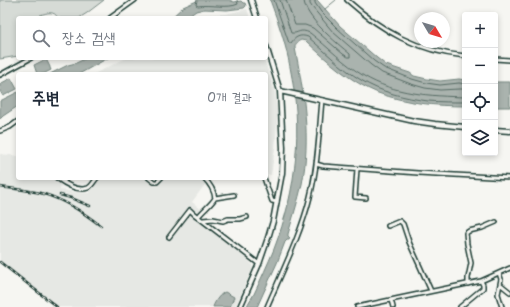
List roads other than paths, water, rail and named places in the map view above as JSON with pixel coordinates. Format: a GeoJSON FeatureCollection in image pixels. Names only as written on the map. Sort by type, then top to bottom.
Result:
{"type":"FeatureCollection","features":[{"type":"Feature","properties":{"kind":"main road"},"geometry":{"type":"LineString","coordinates":[[251,0],[256,16]]}},
{"type":"Feature","properties":{"kind":"main road"},"geometry":{"type":"LineString","coordinates":[[240,307],[259,264],[270,232],[282,173],[283,148],[280,91],[268,52]]}},
{"type":"Feature","properties":{"kind":"main road"},"geometry":{"type":"LineString","coordinates":[[280,91],[414,121],[462,127]]}},
{"type":"Feature","properties":{"kind":"main road"},"geometry":{"type":"LineString","coordinates":[[498,130],[510,132]]}},
{"type":"Feature","properties":{"kind":"street"},"geometry":{"type":"LineString","coordinates":[[113,16],[135,0]]}},
{"type":"Feature","properties":{"kind":"street"},"geometry":{"type":"LineString","coordinates":[[347,0],[365,16],[399,38],[428,49],[462,56]]}},
{"type":"Feature","properties":{"kind":"street"},"geometry":{"type":"LineString","coordinates":[[498,59],[510,60]]}},
{"type":"Feature","properties":{"kind":"street"},"geometry":{"type":"LineString","coordinates":[[0,75],[27,60]]}},
{"type":"Feature","properties":{"kind":"street"},"geometry":{"type":"LineString","coordinates":[[267,307],[304,217],[310,196],[316,164],[321,100]]}},
{"type":"Feature","properties":{"kind":"street"},"geometry":{"type":"LineString","coordinates":[[0,131],[16,122]]}},
{"type":"Feature","properties":{"kind":"street"},"geometry":{"type":"LineString","coordinates":[[316,164],[357,169],[510,178]]}},
{"type":"Feature","properties":{"kind":"street"},"geometry":{"type":"LineString","coordinates":[[357,169],[355,197],[366,198]]}},
{"type":"Feature","properties":{"kind":"street"},"geometry":{"type":"LineString","coordinates":[[64,180],[69,186],[80,189],[90,187],[95,180]]}},
{"type":"Feature","properties":{"kind":"street"},"geometry":{"type":"LineString","coordinates":[[206,180],[213,190],[215,198]]}},
{"type":"Feature","properties":{"kind":"street"},"geometry":{"type":"LineString","coordinates":[[265,180],[272,201],[277,202]]}},
{"type":"Feature","properties":{"kind":"street"},"geometry":{"type":"LineString","coordinates":[[198,217],[215,198],[234,195]]}},
{"type":"Feature","properties":{"kind":"street"},"geometry":{"type":"LineString","coordinates":[[169,237],[190,210],[259,264]]}},
{"type":"Feature","properties":{"kind":"street"},"geometry":{"type":"LineString","coordinates":[[203,220],[213,219],[223,221],[247,217]]}},
{"type":"Feature","properties":{"kind":"street"},"geometry":{"type":"LineString","coordinates":[[388,226],[400,221],[403,224],[409,242],[431,291]]}},
{"type":"Feature","properties":{"kind":"street"},"geometry":{"type":"LineString","coordinates":[[468,284],[472,263],[466,233],[496,222]]}},
{"type":"Feature","properties":{"kind":"street"},"geometry":{"type":"LineString","coordinates":[[357,307],[481,281],[510,268]]}},
{"type":"Feature","properties":{"kind":"street"},"geometry":{"type":"LineString","coordinates":[[499,273],[501,279],[498,294],[502,307]]}},
{"type":"Feature","properties":{"kind":"street"},"geometry":{"type":"LineString","coordinates":[[460,307],[483,288],[481,281]]}},
{"type":"Feature","properties":{"kind":"street"},"geometry":{"type":"LineString","coordinates":[[500,284],[510,292]]}},
{"type":"Feature","properties":{"kind":"street"},"geometry":{"type":"LineString","coordinates":[[391,300],[393,307]]}},
{"type":"Feature","properties":{"kind":"water"},"geometry":{"type":"Polygon","coordinates":[[[199,0],[241,1],[245,3],[246,6],[244,8],[227,10],[204,9],[196,11],[189,16],[173,16],[183,7],[199,0]]]}},
{"type":"Feature","properties":{"kind":"water"},"geometry":{"type":"Polygon","coordinates":[[[270,0],[317,0],[340,26],[386,65],[410,73],[414,76],[427,79],[440,81],[462,80],[462,106],[421,103],[378,93],[349,77],[306,41],[301,40],[297,42],[295,48],[304,99],[306,133],[305,167],[302,184],[288,234],[290,238],[285,242],[257,307],[247,307],[274,249],[282,227],[293,182],[296,159],[297,136],[294,90],[290,67],[279,25],[270,0]]]}},
{"type":"Feature","properties":{"kind":"water"},"geometry":{"type":"Polygon","coordinates":[[[46,60],[51,70],[47,72],[36,72],[34,65],[46,60]]]}},
{"type":"Feature","properties":{"kind":"water"},"geometry":{"type":"Polygon","coordinates":[[[83,60],[104,60],[83,72],[54,72],[83,60]]]}},
{"type":"Feature","properties":{"kind":"water"},"geometry":{"type":"Polygon","coordinates":[[[11,78],[16,90],[3,96],[0,91],[0,84],[11,78]]]}},
{"type":"Feature","properties":{"kind":"water"},"geometry":{"type":"Polygon","coordinates":[[[498,82],[510,82],[510,107],[498,107],[498,82]]]}},
{"type":"Feature","properties":{"kind":"water"},"geometry":{"type":"Polygon","coordinates":[[[16,93],[16,107],[0,119],[0,101],[16,93]]]}},
{"type":"Feature","properties":{"kind":"water"},"geometry":{"type":"Polygon","coordinates":[[[225,292],[234,297],[230,307],[213,307],[221,294],[225,292]]]}},
{"type":"Feature","properties":{"kind":"waterway"},"geometry":{"type":"LineString","coordinates":[[325,9],[336,0]]}},
{"type":"Feature","properties":{"kind":"railway"},"geometry":{"type":"LineString","coordinates":[[0,187],[44,194],[52,197],[74,207],[101,226]]}},
{"type":"Feature","properties":{"kind":"railway"},"geometry":{"type":"LineString","coordinates":[[60,195],[90,206]]}},
{"type":"Feature","properties":{"kind":"railway"},"geometry":{"type":"LineString","coordinates":[[0,262],[57,307]]}}]}
